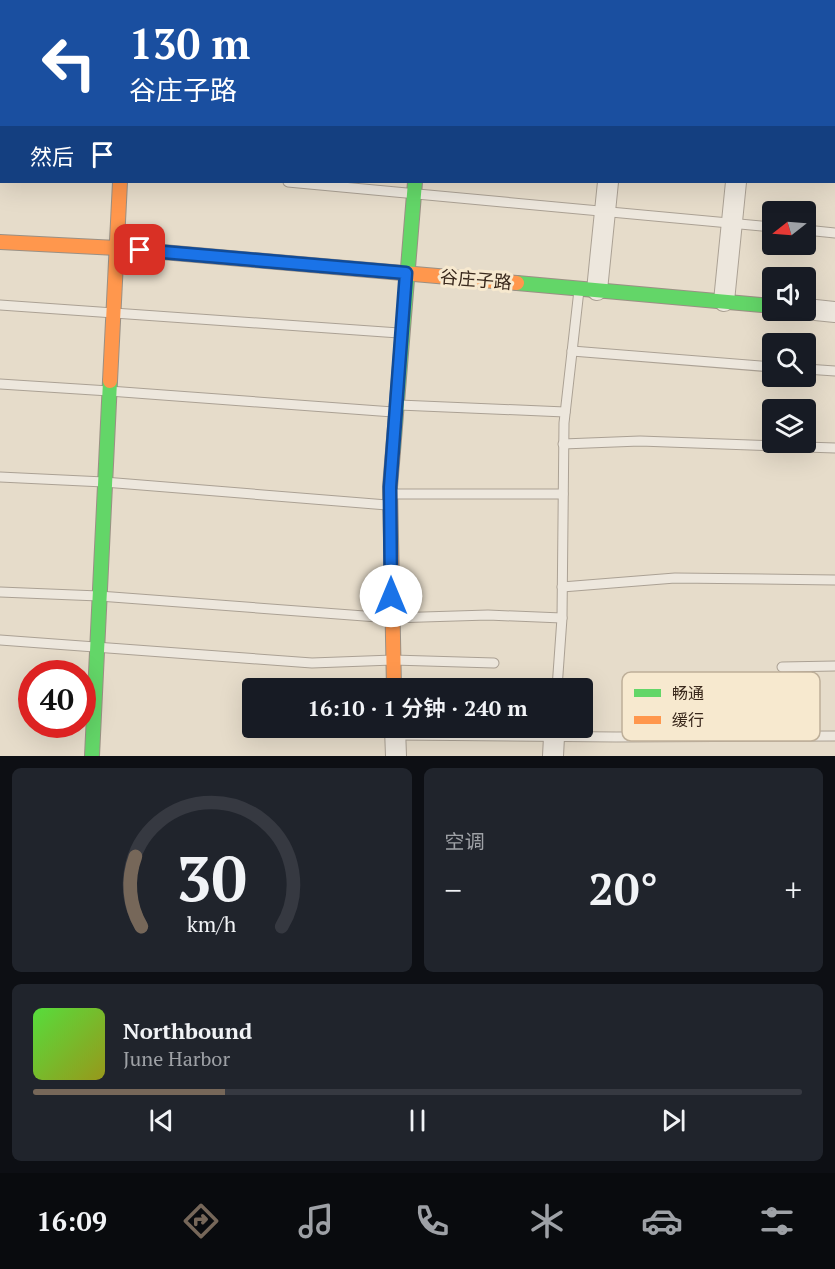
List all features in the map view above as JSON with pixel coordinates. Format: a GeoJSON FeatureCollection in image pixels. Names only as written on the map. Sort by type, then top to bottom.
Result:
{"type":"FeatureCollection","features":[{"type":"Feature","properties":{"kind":"street"},"geometry":{"type":"LineString","coordinates":[[92,756],[120,183]]}},
{"type":"Feature","properties":{"kind":"street"},"geometry":{"type":"LineString","coordinates":[[589,289],[605,212],[608,183]]}},
{"type":"Feature","properties":{"kind":"street"},"geometry":{"type":"LineString","coordinates":[[724,301],[736,183]]}},
{"type":"Feature","properties":{"kind":"street"},"geometry":{"type":"LineString","coordinates":[[394,678],[390,500],[414,187]]}},
{"type":"Feature","properties":{"kind":"street","name":"谷庄子路"},"geometry":{"type":"LineString","coordinates":[[0,242],[117,249],[762,305]]}},
{"type":"Feature","properties":{"kind":"street"},"geometry":{"type":"LineString","coordinates":[[816,310],[835,312]]}},
{"type":"Feature","properties":{"kind":"street"},"geometry":{"type":"LineString","coordinates":[[395,738],[396,756]]}},
{"type":"Feature","properties":{"kind":"lane"},"geometry":{"type":"LineString","coordinates":[[313,183],[414,187],[605,212],[762,226]]}},
{"type":"Feature","properties":{"kind":"lane"},"geometry":{"type":"LineString","coordinates":[[816,231],[835,233]]}},
{"type":"Feature","properties":{"kind":"lane"},"geometry":{"type":"LineString","coordinates":[[558,678],[562,618],[565,412],[572,351],[589,289]]}},
{"type":"Feature","properties":{"kind":"lane"},"geometry":{"type":"LineString","coordinates":[[0,305],[401,334]]}},
{"type":"Feature","properties":{"kind":"lane"},"geometry":{"type":"LineString","coordinates":[[572,351],[762,366]]}},
{"type":"Feature","properties":{"kind":"lane"},"geometry":{"type":"LineString","coordinates":[[816,370],[835,371]]}},
{"type":"Feature","properties":{"kind":"lane"},"geometry":{"type":"LineString","coordinates":[[0,384],[396,409],[565,412]]}},
{"type":"Feature","properties":{"kind":"lane"},"geometry":{"type":"LineString","coordinates":[[563,444],[640,441],[835,448]]}},
{"type":"Feature","properties":{"kind":"lane"},"geometry":{"type":"LineString","coordinates":[[0,477],[390,500],[563,494]]}},
{"type":"Feature","properties":{"kind":"lane"},"geometry":{"type":"LineString","coordinates":[[562,587],[675,578],[835,580]]}},
{"type":"Feature","properties":{"kind":"lane"},"geometry":{"type":"LineString","coordinates":[[0,592],[99,596],[391,618],[488,615],[562,618]]}},
{"type":"Feature","properties":{"kind":"lane"},"geometry":{"type":"LineString","coordinates":[[0,640],[312,663],[393,660],[494,663]]}},
{"type":"Feature","properties":{"kind":"lane"},"geometry":{"type":"LineString","coordinates":[[782,667],[835,666]]}},
{"type":"Feature","properties":{"kind":"lane"},"geometry":{"type":"LineString","coordinates":[[820,736],[835,736]]}},
{"type":"Feature","properties":{"kind":"lane"},"geometry":{"type":"LineString","coordinates":[[519,738],[622,739]]}},
{"type":"Feature","properties":{"kind":"traffic: fast"},"geometry":{"type":"LineString","coordinates":[[393,451],[415,183]]}},
{"type":"Feature","properties":{"kind":"traffic: fast"},"geometry":{"type":"LineString","coordinates":[[517,283],[762,305]]}},
{"type":"Feature","properties":{"kind":"traffic: fast"},"geometry":{"type":"LineString","coordinates":[[92,756],[110,381]]}},
{"type":"Feature","properties":{"kind":"traffic: slow"},"geometry":{"type":"LineString","coordinates":[[110,381],[120,183]]}},
{"type":"Feature","properties":{"kind":"traffic: slow"},"geometry":{"type":"LineString","coordinates":[[0,242],[117,248],[517,283]]}},
{"type":"Feature","properties":{"kind":"traffic: slow"},"geometry":{"type":"LineString","coordinates":[[393,451],[390,487],[394,678]]}},
{"type":"Feature","properties":{"kind":"route"},"geometry":{"type":"LineString","coordinates":[[140,250],[406,273],[390,487],[391,596]]}}]}
